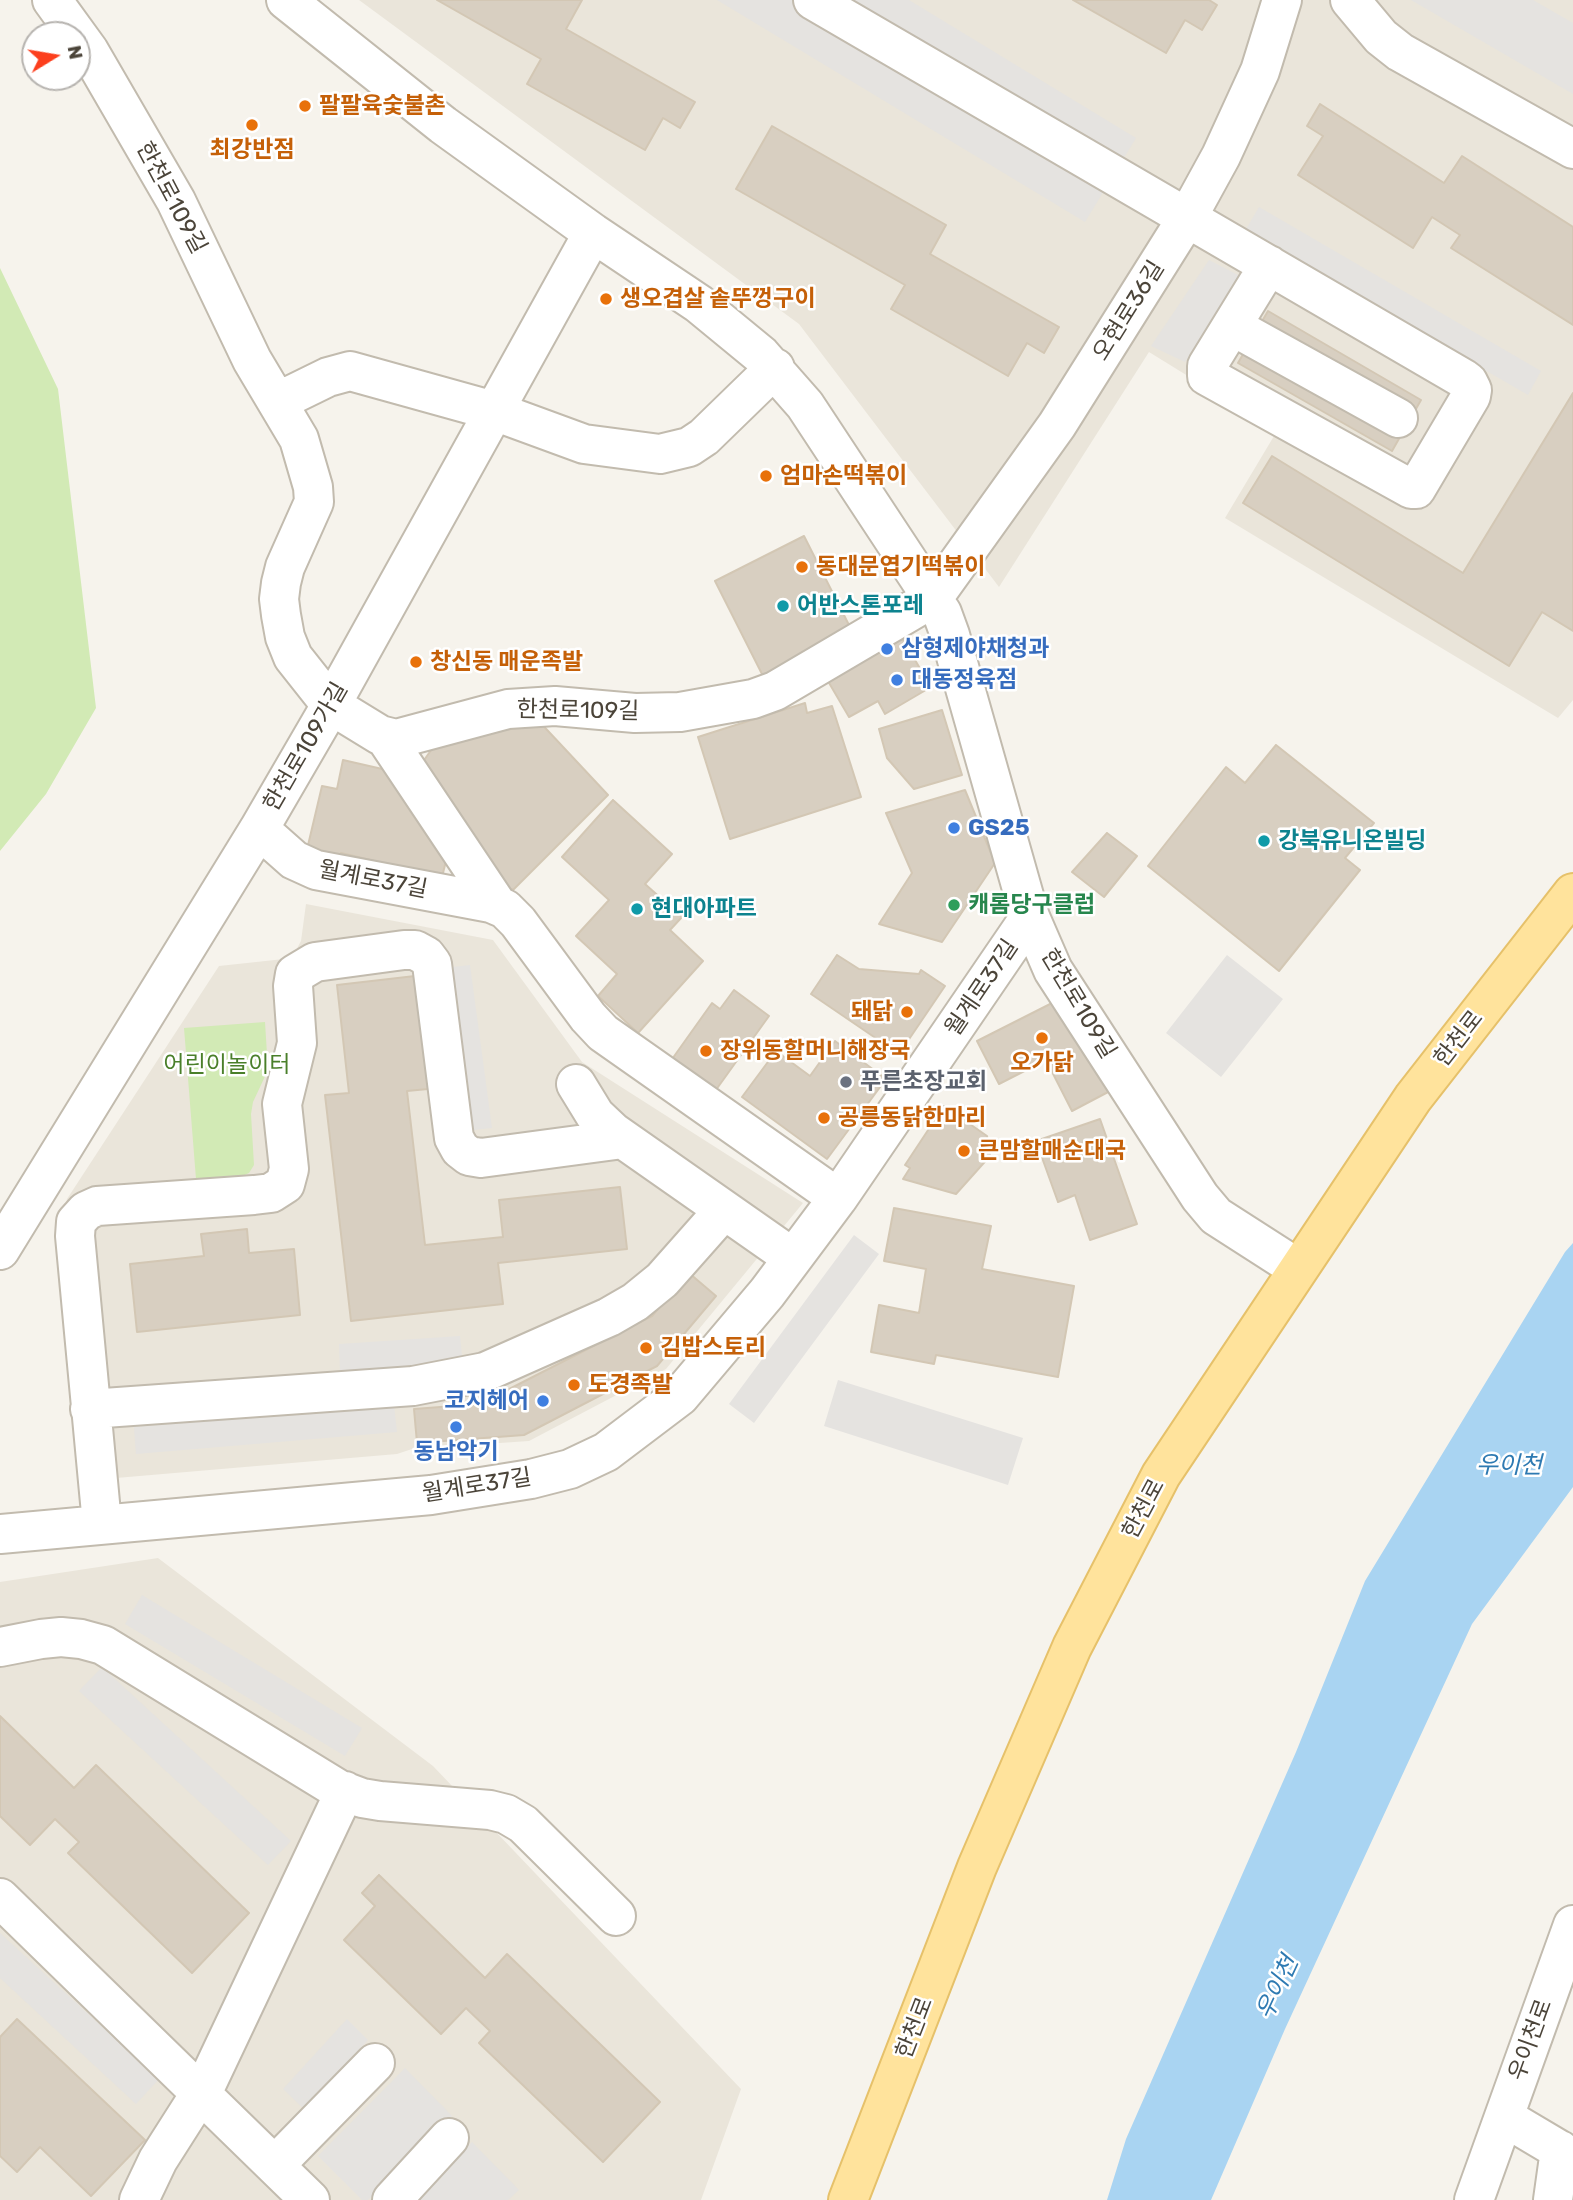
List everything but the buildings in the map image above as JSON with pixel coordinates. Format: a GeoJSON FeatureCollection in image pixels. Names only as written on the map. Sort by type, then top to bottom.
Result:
{"type":"FeatureCollection","features":[{"type":"Feature","properties":{"kind":"main road","name":"한천로"},"geometry":{"type":"LineString","coordinates":[[848,2200],[977,1867],[1072,1647],[1161,1475],[1413,1098],[1573,893]]}},
{"type":"Feature","properties":{"kind":"street","name":"한천로109길"},"geometry":{"type":"LineString","coordinates":[[52,0],[89,51],[176,201],[252,360],[299,439],[313,487],[314,502],[285,567],[279,599],[285,636],[293,657],[331,705],[385,737],[402,738],[508,709],[527,707],[555,706],[635,713],[680,712],[753,699],[775,691],[933,598]]}},
{"type":"Feature","properties":{"kind":"street","name":"한천로109길"},"geometry":{"type":"LineString","coordinates":[[286,0],[443,125],[593,233],[699,304],[775,368],[824,432],[933,598],[950,635],[1030,917],[1053,970],[1200,1197],[1216,1216],[1297,1268]]}},
{"type":"Feature","properties":{"kind":"street"},"geometry":{"type":"LineString","coordinates":[[813,0],[1269,265],[1468,382],[1472,390],[1471,396],[1419,487],[1411,489],[1210,379],[1206,369],[1269,265]]}},
{"type":"Feature","properties":{"kind":"street","name":"오현로36길"},"geometry":{"type":"LineString","coordinates":[[933,598],[1057,425],[1187,218],[1221,156],[1260,71],[1282,0]]}},
{"type":"Feature","properties":{"kind":"street"},"geometry":{"type":"LineString","coordinates":[[1365,7],[1381,37],[1399,52],[1573,149]]}},
{"type":"Feature","properties":{"kind":"street","name":"한천로109가길"},"geometry":{"type":"LineString","coordinates":[[0,1250],[259,829],[331,705],[593,233]]}},
{"type":"Feature","properties":{"kind":"street"},"geometry":{"type":"LineString","coordinates":[[1232,326],[1398,418]]}},
{"type":"Feature","properties":{"kind":"street"},"geometry":{"type":"LineString","coordinates":[[278,402],[328,377],[350,372],[494,411],[584,444],[660,454],[689,447],[704,437],[775,368]]}},
{"type":"Feature","properties":{"kind":"street"},"geometry":{"type":"LineString","coordinates":[[385,737],[498,906],[518,922],[588,1017],[603,1033],[838,1198]]}},
{"type":"Feature","properties":{"kind":"street","name":"월계로37길"},"geometry":{"type":"LineString","coordinates":[[259,829],[294,860],[316,870],[498,906]]}},
{"type":"Feature","properties":{"kind":"street","name":"월계로37길"},"geometry":{"type":"LineString","coordinates":[[0,1534],[430,1495],[531,1479],[570,1469],[606,1452],[680,1396],[793,1258],[838,1198],[1030,917]]}},
{"type":"Feature","properties":{"kind":"street"},"geometry":{"type":"LineString","coordinates":[[102,1524],[75,1236],[76,1222],[86,1211],[97,1206],[254,1195],[271,1193],[285,1184],[289,1169],[282,1104],[297,1043],[293,986],[295,974],[315,962],[404,950],[415,950],[426,956],[432,964],[454,1138],[460,1149],[469,1156],[481,1158],[623,1139]]}},
{"type":"Feature","properties":{"kind":"street"},"geometry":{"type":"LineString","coordinates":[[576,1084],[595,1115],[623,1139],[793,1258]]}},
{"type":"Feature","properties":{"kind":"street"},"geometry":{"type":"LineString","coordinates":[[90,1409],[413,1386],[485,1372],[609,1318],[635,1301],[662,1280],[724,1210]]}},
{"type":"Feature","properties":{"kind":"street"},"geometry":{"type":"LineString","coordinates":[[0,1647],[61,1637],[103,1645],[345,1791],[380,1801],[490,1810],[506,1814],[523,1824],[616,1916]]}},
{"type":"Feature","properties":{"kind":"street"},"geometry":{"type":"LineString","coordinates":[[139,2200],[158,2160],[207,2083],[345,1791]]}},
{"type":"Feature","properties":{"kind":"street"},"geometry":{"type":"LineString","coordinates":[[0,1898],[310,2200]]}},
{"type":"Feature","properties":{"kind":"street","name":"우이천로"},"geometry":{"type":"LineString","coordinates":[[1474,2200],[1573,1925]]}},
{"type":"Feature","properties":{"kind":"street"},"geometry":{"type":"LineString","coordinates":[[275,2165],[375,2063]]}},
{"type":"Feature","properties":{"kind":"street"},"geometry":{"type":"LineString","coordinates":[[1504,2117],[1567,2154],[1553,2200]]}},
{"type":"Feature","properties":{"kind":"street"},"geometry":{"type":"LineString","coordinates":[[392,2200],[449,2138]]}},
{"type":"Feature","properties":{"kind":"shaded area"},"geometry":{"type":"Polygon","coordinates":[[[359,0],[1573,0],[1573,700],[1558,718],[1225,518],[1277,431],[1149,352],[999,587],[799,324],[359,0]]]}},
{"type":"Feature","properties":{"kind":"shaded area"},"geometry":{"type":"Polygon","coordinates":[[[717,0],[909,0],[1136,138],[1085,222],[717,0]]]}},
{"type":"Feature","properties":{"kind":"shaded area"},"geometry":{"type":"Polygon","coordinates":[[[1411,0],[1533,0],[1573,23],[1573,94],[1411,0]]]}},
{"type":"Feature","properties":{"kind":"shaded area"},"geometry":{"type":"Polygon","coordinates":[[[1259,207],[1541,371],[1528,395],[1245,231],[1259,207]]]}},
{"type":"Feature","properties":{"kind":"shaded area"},"geometry":{"type":"Polygon","coordinates":[[[1209,260],[1240,276],[1185,362],[1151,346],[1209,260]]]}},
{"type":"Feature","properties":{"kind":"shaded area"},"geometry":{"type":"Polygon","coordinates":[[[306,904],[493,940],[582,1062],[803,1203],[666,1369],[529,1441],[412,1449],[397,1454],[81,1481],[60,1225],[67,1199],[219,966],[284,959],[294,954],[301,941],[306,904]]]}},
{"type":"Feature","properties":{"kind":"shaded area"},"geometry":{"type":"Polygon","coordinates":[[[1227,955],[1283,999],[1221,1077],[1166,1033],[1227,955]]]}},
{"type":"Feature","properties":{"kind":"shaded area"},"geometry":{"type":"Polygon","coordinates":[[[470,965],[492,1128],[465,1131],[444,968],[470,965]]]}},
{"type":"Feature","properties":{"kind":"shaded area"},"geometry":{"type":"Polygon","coordinates":[[[854,1235],[879,1254],[754,1423],[729,1404],[854,1235]]]}},
{"type":"Feature","properties":{"kind":"shaded area"},"geometry":{"type":"Polygon","coordinates":[[[460,1336],[463,1366],[340,1373],[339,1344],[460,1336]]]}},
{"type":"Feature","properties":{"kind":"shaded area"},"geometry":{"type":"Polygon","coordinates":[[[838,1380],[1023,1438],[1008,1485],[824,1426],[838,1380]]]}},
{"type":"Feature","properties":{"kind":"shaded area"},"geometry":{"type":"Polygon","coordinates":[[[394,1405],[397,1432],[136,1454],[134,1427],[394,1405]]]}},
{"type":"Feature","properties":{"kind":"shaded area"},"geometry":{"type":"Polygon","coordinates":[[[158,1558],[433,1766],[741,2089],[701,2200],[0,2200],[0,1582],[158,1558]]]}},
{"type":"Feature","properties":{"kind":"shaded area"},"geometry":{"type":"Polygon","coordinates":[[[142,1595],[362,1728],[345,1756],[125,1624],[142,1595]]]}},
{"type":"Feature","properties":{"kind":"shaded area"},"geometry":{"type":"Polygon","coordinates":[[[102,1667],[291,1841],[268,1865],[79,1691],[102,1667]]]}},
{"type":"Feature","properties":{"kind":"shaded area"},"geometry":{"type":"Polygon","coordinates":[[[0,1933],[159,2079],[136,2104],[0,1978],[0,1933]]]}},
{"type":"Feature","properties":{"kind":"shaded area"},"geometry":{"type":"Polygon","coordinates":[[[347,2019],[368,2040],[304,2109],[283,2089],[347,2019]]]}},
{"type":"Feature","properties":{"kind":"shaded area"},"geometry":{"type":"Polygon","coordinates":[[[405,2068],[452,2116],[368,2200],[362,2200],[318,2156],[405,2068]]]}},
{"type":"Feature","properties":{"kind":"shaded area"},"geometry":{"type":"Polygon","coordinates":[[[472,2142],[519,2190],[508,2200],[414,2200],[472,2142]]]}},
{"type":"Feature","properties":{"kind":"green space"},"geometry":{"type":"Polygon","coordinates":[[[0,268],[58,389],[96,708],[46,794],[0,851],[0,268]]]}},
{"type":"Feature","properties":{"kind":"green space","name":"어린이놀이터"},"geometry":{"type":"Polygon","coordinates":[[[265,1022],[268,1070],[253,1102],[251,1114],[254,1165],[249,1173],[240,1177],[196,1179],[184,1028],[265,1022]]]}},
{"type":"Feature","properties":{"kind":"water","name":"우이천"},"geometry":{"type":"Polygon","coordinates":[[[1573,1243],[1573,1487],[1472,1624],[1285,2029],[1211,2200],[1107,2200],[1126,2139],[1296,1752],[1365,1581],[1573,1243]]]}},
{"type":"Feature","properties":{"kind":"place","name":"팔팔육숯불촌"},"geometry":{"type":"Point","coordinates":[305,106]}},
{"type":"Feature","properties":{"kind":"place","name":"최강반점"},"geometry":{"type":"Point","coordinates":[252,125]}},
{"type":"Feature","properties":{"kind":"place","name":"생오겹살 솥뚜껑구이"},"geometry":{"type":"Point","coordinates":[606,299]}},
{"type":"Feature","properties":{"kind":"place","name":"엄마손떡볶이"},"geometry":{"type":"Point","coordinates":[766,476]}},
{"type":"Feature","properties":{"kind":"place","name":"동대문엽기떡볶이"},"geometry":{"type":"Point","coordinates":[802,567]}},
{"type":"Feature","properties":{"kind":"place","name":"어반스톤포레"},"geometry":{"type":"Point","coordinates":[783,606]}},
{"type":"Feature","properties":{"kind":"place","name":"삼형제야채청과"},"geometry":{"type":"Point","coordinates":[887,649]}},
{"type":"Feature","properties":{"kind":"place","name":"창신동 매운족발"},"geometry":{"type":"Point","coordinates":[416,662]}},
{"type":"Feature","properties":{"kind":"place","name":"대동정육점"},"geometry":{"type":"Point","coordinates":[897,680]}},
{"type":"Feature","properties":{"kind":"place","name":"GS25"},"geometry":{"type":"Point","coordinates":[954,828]}},
{"type":"Feature","properties":{"kind":"place","name":"강북유니온빌딩"},"geometry":{"type":"Point","coordinates":[1264,841]}},
{"type":"Feature","properties":{"kind":"place","name":"캐롬당구클럽"},"geometry":{"type":"Point","coordinates":[954,905]}},
{"type":"Feature","properties":{"kind":"place","name":"현대아파트"},"geometry":{"type":"Point","coordinates":[637,909]}},
{"type":"Feature","properties":{"kind":"place","name":"돼닭"},"geometry":{"type":"Point","coordinates":[907,1012]}},
{"type":"Feature","properties":{"kind":"place","name":"오가닭"},"geometry":{"type":"Point","coordinates":[1042,1038]}},
{"type":"Feature","properties":{"kind":"place","name":"장위동할머니해장국"},"geometry":{"type":"Point","coordinates":[706,1051]}},
{"type":"Feature","properties":{"kind":"place","name":"푸른초장교회"},"geometry":{"type":"Point","coordinates":[846,1082]}},
{"type":"Feature","properties":{"kind":"place","name":"공릉동닭한마리"},"geometry":{"type":"Point","coordinates":[824,1118]}},
{"type":"Feature","properties":{"kind":"place","name":"큰맘할매순대국"},"geometry":{"type":"Point","coordinates":[964,1151]}},
{"type":"Feature","properties":{"kind":"place","name":"김밥스토리"},"geometry":{"type":"Point","coordinates":[646,1348]}},
{"type":"Feature","properties":{"kind":"place","name":"도경족발"},"geometry":{"type":"Point","coordinates":[574,1385]}},
{"type":"Feature","properties":{"kind":"place","name":"코지헤어"},"geometry":{"type":"Point","coordinates":[543,1401]}},
{"type":"Feature","properties":{"kind":"place","name":"동남악기"},"geometry":{"type":"Point","coordinates":[456,1427]}}]}
